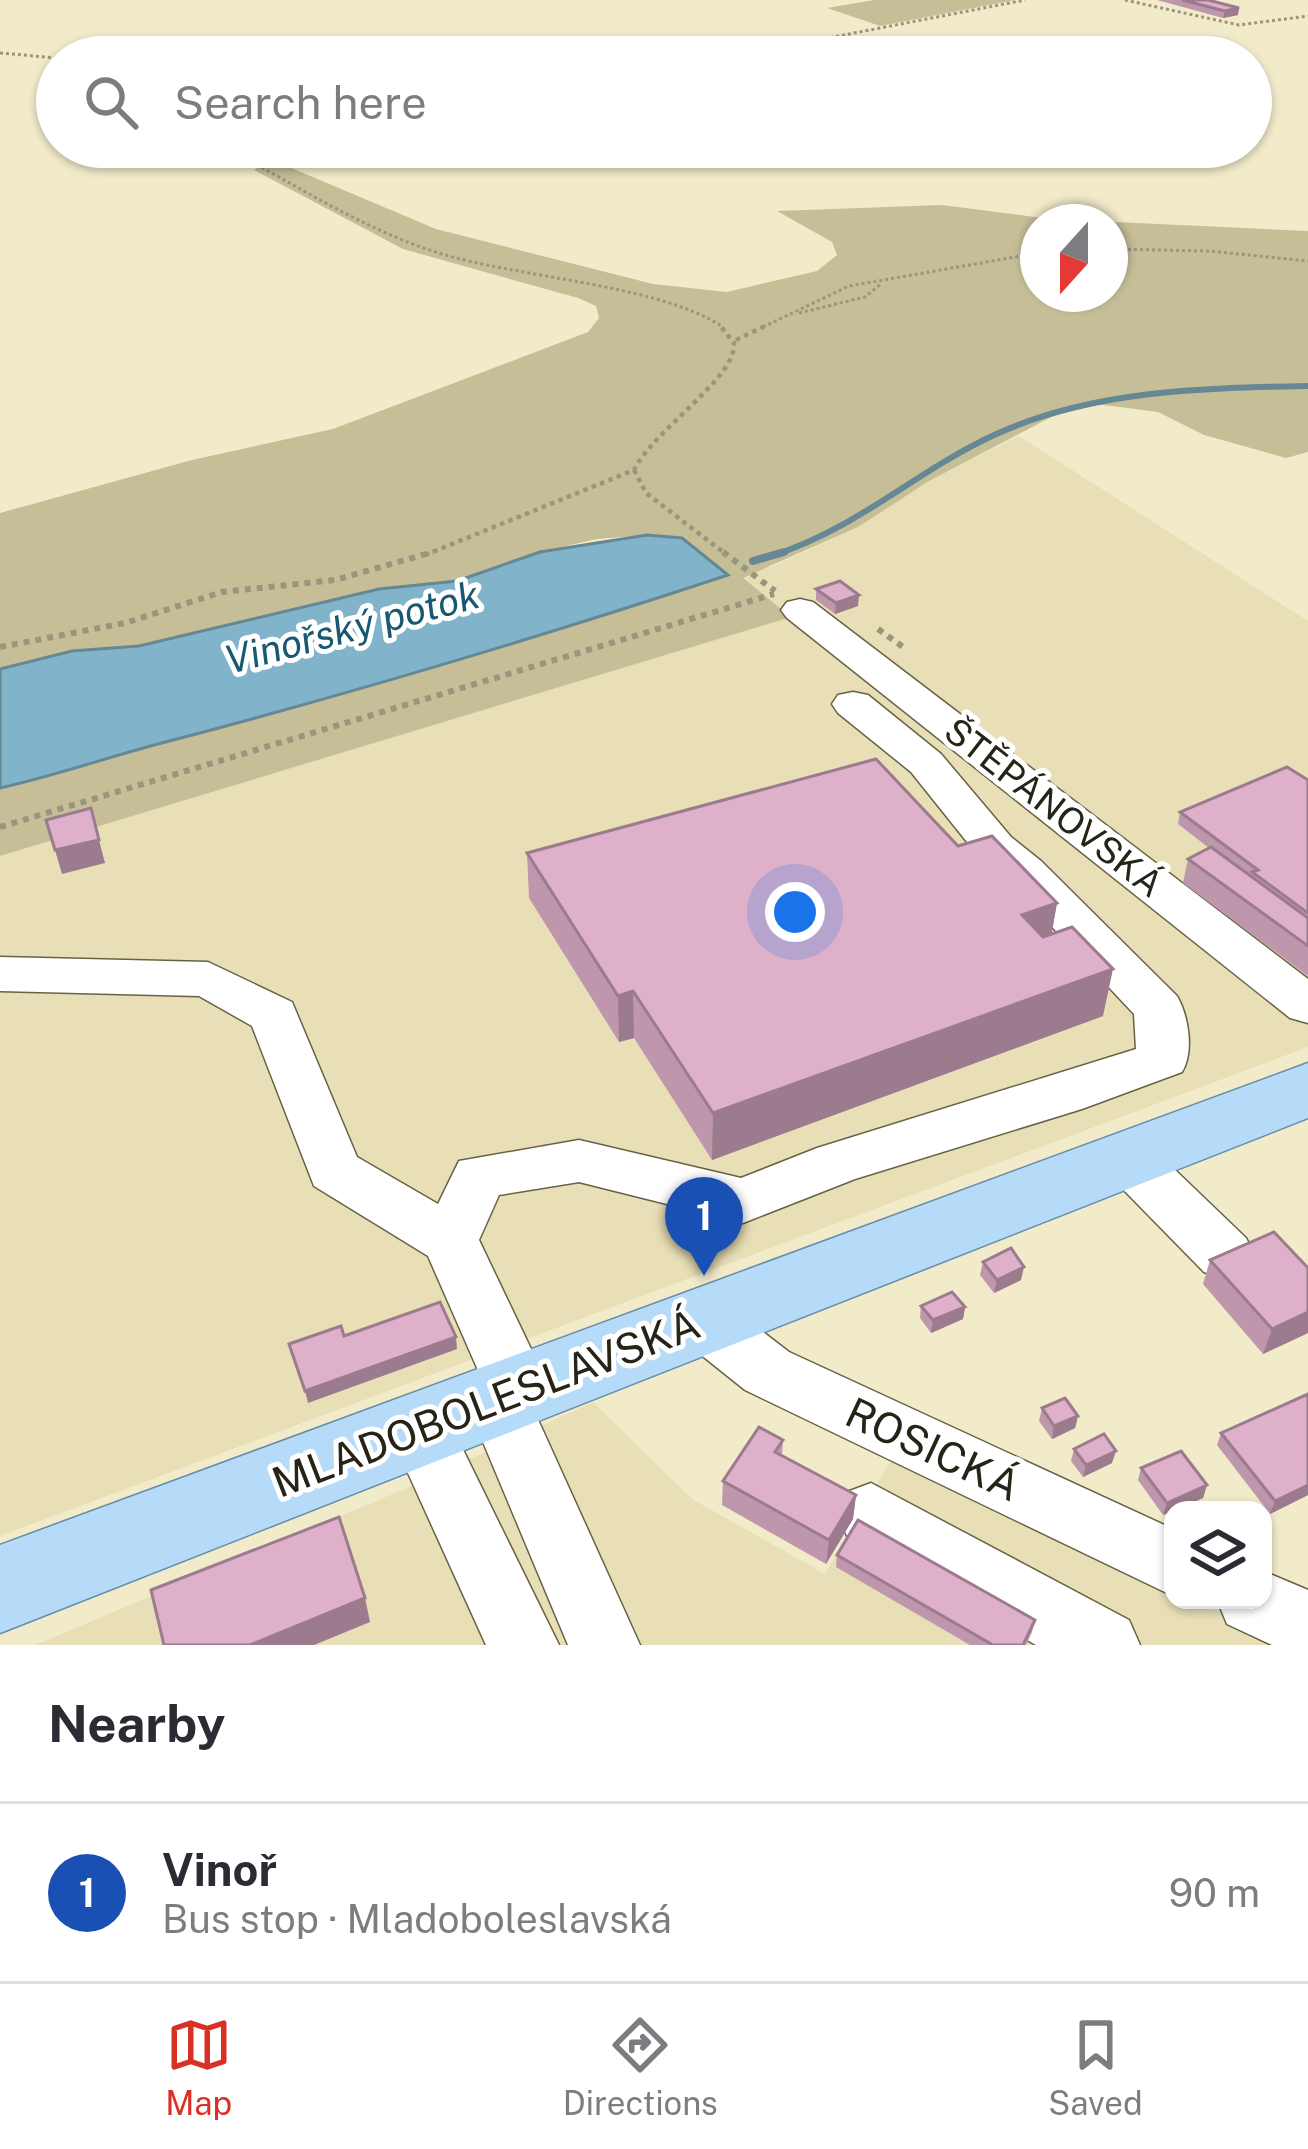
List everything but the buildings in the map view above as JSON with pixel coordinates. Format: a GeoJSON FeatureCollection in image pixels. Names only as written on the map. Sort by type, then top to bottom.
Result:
{"type":"FeatureCollection","features":[{"type":"Feature","properties":{"kind":"main road","name":"MLADOBOLESLAVSKÁ"},"geometry":{"type":"LineString","coordinates":[[0,1589],[1308,1090]]}},
{"type":"Feature","properties":{"kind":"street","name":"ŠTĚPÁNOVSKÁ"},"geometry":{"type":"LineString","coordinates":[[800,610],[1308,1005]]}},
{"type":"Feature","properties":{"kind":"street"},"geometry":{"type":"LineString","coordinates":[[523,1645],[450,1240],[478,1176],[579,1161],[743,1202],[837,1163],[1063,1095],[1162,1059],[1159,1009],[995,847],[926,763],[853,704]]}},
{"type":"Feature","properties":{"kind":"street"},"geometry":{"type":"LineString","coordinates":[[0,974],[208,979],[274,1015],[334,1171],[450,1240]]}},
{"type":"Feature","properties":{"kind":"street"},"geometry":{"type":"LineString","coordinates":[[1127,1158],[1226,1255]]}},
{"type":"Feature","properties":{"kind":"street","name":"ROSICKÁ"},"geometry":{"type":"LineString","coordinates":[[702,1321],[766,1371],[1164,1559]]}},
{"type":"Feature","properties":{"kind":"street"},"geometry":{"type":"LineString","coordinates":[[478,1406],[604,1645]]}},
{"type":"Feature","properties":{"kind":"street"},"geometry":{"type":"LineString","coordinates":[[871,1514],[1104,1645]]}},
{"type":"Feature","properties":{"kind":"street"},"geometry":{"type":"LineString","coordinates":[[1271,1609],[1308,1626]]}},
{"type":"Feature","properties":{"kind":"path"},"geometry":{"type":"LineString","coordinates":[[839,36],[1025,0]]}},
{"type":"Feature","properties":{"kind":"path"},"geometry":{"type":"LineString","coordinates":[[1125,0],[1234,27],[1262,28],[1308,16]]}},
{"type":"Feature","properties":{"kind":"path"},"geometry":{"type":"LineString","coordinates":[[0,53],[36,56]]}},
{"type":"Feature","properties":{"kind":"path"},"geometry":{"type":"LineString","coordinates":[[0,647],[125,623],[222,592],[335,580],[402,564],[634,470],[646,446],[730,367],[737,353],[736,340],[715,321],[676,306],[408,242],[265,168]]}},
{"type":"Feature","properties":{"kind":"path"},"geometry":{"type":"LineString","coordinates":[[1128,249],[1210,250],[1308,261]]}},
{"type":"Feature","properties":{"kind":"path"},"geometry":{"type":"LineString","coordinates":[[736,340],[849,286],[1020,256]]}},
{"type":"Feature","properties":{"kind":"path"},"geometry":{"type":"LineString","coordinates":[[788,314],[865,297],[884,282]]}},
{"type":"Feature","properties":{"kind":"path"},"geometry":{"type":"LineString","coordinates":[[0,827],[777,592],[646,493],[634,470]]}},
{"type":"Feature","properties":{"kind":"shaded area"},"geometry":{"type":"Polygon","coordinates":[[[874,0],[1015,0],[880,26],[827,8],[874,0]]]}},
{"type":"Feature","properties":{"kind":"shaded area"},"geometry":{"type":"Polygon","coordinates":[[[291,168],[436,229],[653,284],[727,292],[817,271],[837,255],[832,242],[777,211],[942,205],[1020,215],[1020,312],[1128,312],[1128,223],[1308,231],[1308,452],[1286,458],[1204,435],[1158,412],[1096,404],[1057,414],[929,481],[858,527],[743,578],[791,617],[0,856],[0,788],[453,663],[726,574],[647,535],[597,539],[540,552],[457,581],[379,589],[139,646],[72,651],[0,669],[0,513],[192,460],[333,429],[588,332],[599,318],[596,306],[403,249],[254,170],[291,168]]]}},
{"type":"Feature","properties":{"kind":"shaded area"},"geometry":{"type":"Polygon","coordinates":[[[1019,436],[1308,621],[1308,1047],[0,1536],[0,856],[790,617],[742,578],[755,567],[772,567],[858,527],[928,481],[1019,436]]]}},
{"type":"Feature","properties":{"kind":"shaded area"},"geometry":{"type":"Polygon","coordinates":[[[593,1402],[692,1499],[825,1574],[892,1458],[1164,1586],[1164,1609],[1213,1609],[1289,1645],[35,1645],[407,1488],[593,1402]]]}},
{"type":"Feature","properties":{"kind":"water"},"geometry":{"type":"Polygon","coordinates":[[[647,535],[682,538],[728,575],[373,685],[0,788],[0,669],[72,651],[139,646],[379,589],[457,581],[540,552],[647,535]]]}},
{"type":"Feature","properties":{"kind":"waterway","name":"Vinořský potok"},"geometry":{"type":"LineString","coordinates":[[775,555],[831,531],[964,450],[1029,421],[1147,394],[1308,386]]}},
{"type":"Feature","properties":{"kind":"waterway","name":"Vinořský potok"},"geometry":{"type":"LineString","coordinates":[[775,555],[784,552]]}},
{"type":"Feature","properties":{"kind":"waterway","name":"Vinořský potok"},"geometry":{"type":"LineString","coordinates":[[753,561],[775,555]]}},
{"type":"Feature","properties":{"kind":"place","name":"Vinoř"},"geometry":{"type":"Point","coordinates":[704,1276]}}]}
